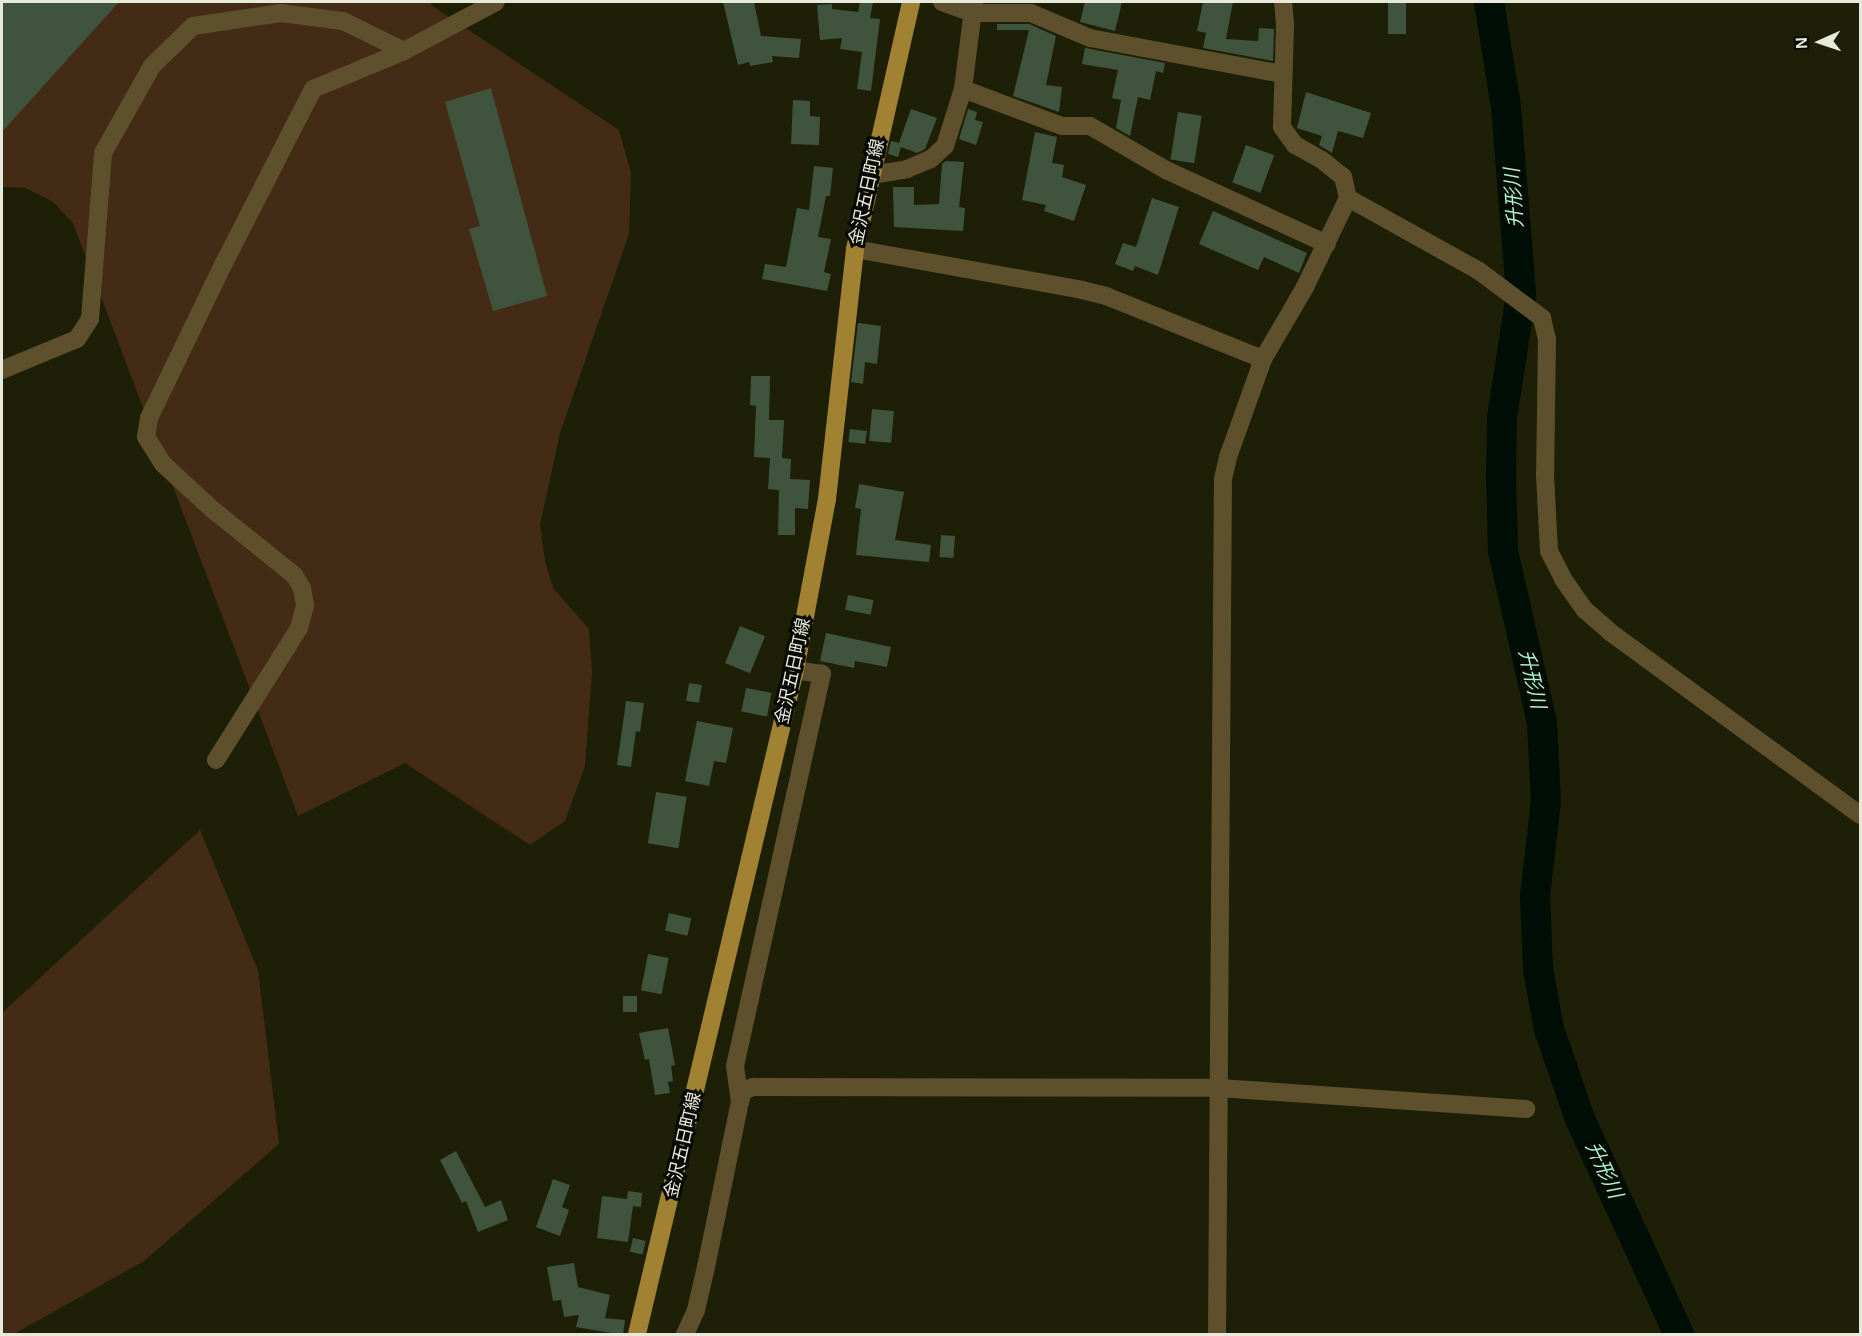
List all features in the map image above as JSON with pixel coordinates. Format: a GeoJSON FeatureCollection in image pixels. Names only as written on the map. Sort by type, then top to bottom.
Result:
{"type":"FeatureCollection","features":[{"type":"Feature","properties":{"kind":"main road","name":"金沢五日町線"},"geometry":{"type":"LineString","coordinates":[[637,1335],[795,670],[827,498],[855,249],[910,2]]}},
{"type":"Feature","properties":{"kind":"street"},"geometry":{"type":"LineString","coordinates":[[216,760],[299,628],[305,605],[302,588],[294,575],[212,509],[163,464],[146,437],[149,418],[229,252],[313,89],[404,51],[496,2]]}},
{"type":"Feature","properties":{"kind":"street"},"geometry":{"type":"LineString","coordinates":[[942,2],[1031,13],[1090,38],[1282,74]]}},
{"type":"Feature","properties":{"kind":"street"},"geometry":{"type":"LineString","coordinates":[[1218,1335],[1223,479],[1228,457],[1263,359],[1327,244],[1348,198],[1342,177],[1322,159],[1295,145],[1282,128],[1285,24],[1283,2]]}},
{"type":"Feature","properties":{"kind":"street"},"geometry":{"type":"LineString","coordinates":[[871,175],[907,169],[931,159],[945,146],[963,89],[974,7]]}},
{"type":"Feature","properties":{"kind":"street"},"geometry":{"type":"LineString","coordinates":[[2,370],[77,339],[90,319],[103,153],[152,66],[193,26],[281,13],[343,21],[404,51]]}},
{"type":"Feature","properties":{"kind":"street"},"geometry":{"type":"LineString","coordinates":[[963,89],[1062,126],[1090,126],[1135,155],[1327,244]]}},
{"type":"Feature","properties":{"kind":"street"},"geometry":{"type":"LineString","coordinates":[[1348,198],[1479,271],[1542,318],[1547,339],[1545,475],[1550,551],[1563,579],[1584,610],[1610,632],[1860,815]]}},
{"type":"Feature","properties":{"kind":"street"},"geometry":{"type":"LineString","coordinates":[[855,249],[1106,296],[1263,359]]}},
{"type":"Feature","properties":{"kind":"street"},"geometry":{"type":"LineString","coordinates":[[740,1102],[735,1066],[822,674],[795,670]]}},
{"type":"Feature","properties":{"kind":"street"},"geometry":{"type":"LineString","coordinates":[[685,1335],[696,1310],[701,1289],[743,1091],[753,1087],[1219,1088],[1526,1109]]}},
{"type":"Feature","properties":{"kind":"shaded area"},"geometry":{"type":"Polygon","coordinates":[[[2,2],[432,2],[431,5],[619,130],[631,173],[629,234],[560,433],[540,525],[545,561],[553,588],[589,629],[592,671],[585,766],[565,821],[530,845],[405,763],[298,816],[73,223],[52,201],[25,188],[2,187],[2,2]]]}},
{"type":"Feature","properties":{"kind":"shaded area"},"geometry":{"type":"Polygon","coordinates":[[[200,830],[258,970],[279,1144],[144,1261],[14,1334],[2,1334],[2,1013],[200,830]]]}},
{"type":"Feature","properties":{"kind":"building"},"geometry":{"type":"Polygon","coordinates":[[[2,2],[119,2],[2,132],[2,2]]]}},
{"type":"Feature","properties":{"kind":"building"},"geometry":{"type":"Polygon","coordinates":[[[723,2],[754,2],[761,36],[801,39],[799,58],[772,56],[773,62],[750,66],[749,62],[738,65],[723,2]]]}},
{"type":"Feature","properties":{"kind":"building"},"geometry":{"type":"Polygon","coordinates":[[[860,2],[873,2],[870,18],[880,19],[871,91],[857,89],[862,52],[840,49],[842,38],[820,40],[817,5],[832,4],[832,9],[858,12],[860,2]]]}},
{"type":"Feature","properties":{"kind":"building"},"geometry":{"type":"Polygon","coordinates":[[[1085,2],[1122,2],[1115,31],[1080,22],[1085,2]]]}},
{"type":"Feature","properties":{"kind":"building"},"geometry":{"type":"Polygon","coordinates":[[[1203,2],[1233,2],[1226,39],[1258,41],[1259,28],[1274,29],[1273,61],[1203,48],[1206,33],[1197,31],[1203,2]]]}},
{"type":"Feature","properties":{"kind":"building"},"geometry":{"type":"Polygon","coordinates":[[[1388,2],[1406,2],[1406,34],[1388,34],[1388,2]]]}},
{"type":"Feature","properties":{"kind":"building"},"geometry":{"type":"Polygon","coordinates":[[[997,24],[1029,24],[1056,36],[1046,85],[1062,87],[1059,112],[1013,96],[1029,30],[997,30],[997,24]]]}},
{"type":"Feature","properties":{"kind":"building"},"geometry":{"type":"Polygon","coordinates":[[[1085,48],[1165,63],[1163,73],[1156,71],[1150,100],[1138,97],[1130,136],[1116,128],[1121,100],[1112,98],[1118,70],[1082,64],[1085,48]]]}},
{"type":"Feature","properties":{"kind":"building"},"geometry":{"type":"Polygon","coordinates":[[[491,88],[547,296],[493,311],[469,229],[480,226],[445,102],[491,88]]]}},
{"type":"Feature","properties":{"kind":"building"},"geometry":{"type":"Polygon","coordinates":[[[1306,92],[1371,113],[1363,138],[1338,131],[1332,153],[1319,145],[1322,136],[1297,128],[1306,92]]]}},
{"type":"Feature","properties":{"kind":"building"},"geometry":{"type":"Polygon","coordinates":[[[793,100],[810,101],[810,116],[820,117],[819,145],[791,144],[793,100]]]}},
{"type":"Feature","properties":{"kind":"building"},"geometry":{"type":"Polygon","coordinates":[[[911,109],[937,118],[925,149],[917,153],[901,147],[898,157],[888,154],[891,141],[899,143],[911,109]]]}},
{"type":"Feature","properties":{"kind":"building"},"geometry":{"type":"Polygon","coordinates":[[[968,109],[977,112],[975,120],[983,122],[976,145],[959,139],[968,109]]]}},
{"type":"Feature","properties":{"kind":"building"},"geometry":{"type":"Polygon","coordinates":[[[1178,112],[1202,116],[1194,163],[1170,159],[1178,112]]]}},
{"type":"Feature","properties":{"kind":"building"},"geometry":{"type":"Polygon","coordinates":[[[1035,132],[1057,137],[1052,163],[1064,165],[1062,177],[1086,185],[1074,221],[1044,211],[1046,205],[1022,200],[1035,132]]]}},
{"type":"Feature","properties":{"kind":"building"},"geometry":{"type":"Polygon","coordinates":[[[1246,145],[1274,155],[1261,193],[1232,183],[1246,145]]]}},
{"type":"Feature","properties":{"kind":"building"},"geometry":{"type":"Polygon","coordinates":[[[946,161],[964,162],[959,207],[965,208],[963,231],[894,227],[893,187],[914,187],[914,205],[939,204],[942,164],[946,161]]]}},
{"type":"Feature","properties":{"kind":"building"},"geometry":{"type":"Polygon","coordinates":[[[814,166],[833,168],[830,196],[826,196],[818,237],[831,239],[824,272],[831,274],[827,291],[762,279],[765,264],[786,267],[797,208],[809,210],[814,166]]]}},
{"type":"Feature","properties":{"kind":"building"},"geometry":{"type":"Polygon","coordinates":[[[1152,198],[1179,207],[1158,275],[1135,266],[1133,271],[1115,264],[1123,243],[1136,247],[1152,198]]]}},
{"type":"Feature","properties":{"kind":"building"},"geometry":{"type":"Polygon","coordinates":[[[1213,211],[1307,253],[1299,273],[1264,257],[1258,270],[1199,244],[1213,211]]]}},
{"type":"Feature","properties":{"kind":"building"},"geometry":{"type":"Polygon","coordinates":[[[858,323],[881,326],[877,364],[865,362],[863,384],[851,382],[858,323]]]}},
{"type":"Feature","properties":{"kind":"building"},"geometry":{"type":"Polygon","coordinates":[[[751,376],[770,376],[769,420],[784,420],[782,458],[791,459],[790,479],[810,480],[808,509],[795,508],[795,535],[778,535],[779,490],[768,489],[770,458],[754,457],[756,406],[750,405],[751,376]]]}},
{"type":"Feature","properties":{"kind":"building"},"geometry":{"type":"Polygon","coordinates":[[[872,409],[894,411],[891,443],[869,441],[872,409]]]}},
{"type":"Feature","properties":{"kind":"building"},"geometry":{"type":"Polygon","coordinates":[[[850,429],[867,431],[865,444],[848,442],[850,429]]]}},
{"type":"Feature","properties":{"kind":"building"},"geometry":{"type":"Polygon","coordinates":[[[859,484],[904,492],[895,540],[931,545],[929,562],[856,555],[861,509],[855,508],[859,484]]]}},
{"type":"Feature","properties":{"kind":"building"},"geometry":{"type":"Polygon","coordinates":[[[941,535],[955,536],[953,558],[939,557],[941,535]]]}},
{"type":"Feature","properties":{"kind":"building"},"geometry":{"type":"Polygon","coordinates":[[[848,595],[874,600],[871,615],[845,610],[848,595]]]}},
{"type":"Feature","properties":{"kind":"building"},"geometry":{"type":"Polygon","coordinates":[[[740,626],[765,636],[750,673],[725,663],[740,626]]]}},
{"type":"Feature","properties":{"kind":"building"},"geometry":{"type":"Polygon","coordinates":[[[826,633],[891,647],[887,667],[855,661],[854,668],[820,661],[826,633]]]}},
{"type":"Feature","properties":{"kind":"building"},"geometry":{"type":"Polygon","coordinates":[[[689,683],[702,685],[699,703],[686,701],[689,683]]]}},
{"type":"Feature","properties":{"kind":"building"},"geometry":{"type":"Polygon","coordinates":[[[746,688],[772,693],[767,717],[741,712],[746,688]]]}},
{"type":"Feature","properties":{"kind":"building"},"geometry":{"type":"Polygon","coordinates":[[[626,701],[644,703],[640,732],[636,731],[631,767],[617,765],[626,701]]]}},
{"type":"Feature","properties":{"kind":"building"},"geometry":{"type":"Polygon","coordinates":[[[697,721],[733,728],[726,763],[714,761],[709,786],[685,781],[697,721]]]}},
{"type":"Feature","properties":{"kind":"building"},"geometry":{"type":"Polygon","coordinates":[[[656,792],[687,797],[678,848],[648,843],[656,792]]]}},
{"type":"Feature","properties":{"kind":"building"},"geometry":{"type":"Polygon","coordinates":[[[669,913],[691,918],[687,936],[665,931],[669,913]]]}},
{"type":"Feature","properties":{"kind":"building"},"geometry":{"type":"Polygon","coordinates":[[[648,954],[669,958],[662,994],[641,990],[648,954]]]}},
{"type":"Feature","properties":{"kind":"building"},"geometry":{"type":"Polygon","coordinates":[[[623,996],[637,996],[637,1012],[623,1012],[623,996]]]}},
{"type":"Feature","properties":{"kind":"building"},"geometry":{"type":"Polygon","coordinates":[[[668,1028],[675,1065],[671,1066],[673,1081],[668,1082],[670,1093],[655,1095],[649,1059],[645,1060],[639,1033],[668,1028]]]}},
{"type":"Feature","properties":{"kind":"building"},"geometry":{"type":"Polygon","coordinates":[[[456,1151],[485,1207],[501,1200],[508,1220],[478,1232],[466,1201],[462,1203],[440,1160],[456,1151]]]}},
{"type":"Feature","properties":{"kind":"building"},"geometry":{"type":"Polygon","coordinates":[[[553,1179],[570,1185],[562,1207],[569,1210],[560,1236],[536,1227],[553,1179]]]}},
{"type":"Feature","properties":{"kind":"building"},"geometry":{"type":"Polygon","coordinates":[[[628,1191],[642,1193],[641,1207],[633,1206],[628,1242],[597,1238],[602,1196],[627,1199],[628,1191]]]}},
{"type":"Feature","properties":{"kind":"building"},"geometry":{"type":"Polygon","coordinates":[[[633,1238],[646,1241],[643,1255],[630,1252],[633,1238]]]}},
{"type":"Feature","properties":{"kind":"building"},"geometry":{"type":"Polygon","coordinates":[[[574,1263],[578,1287],[610,1295],[605,1318],[625,1320],[623,1335],[576,1327],[579,1315],[564,1317],[561,1300],[553,1301],[547,1267],[574,1263]]]}},
{"type":"Feature","properties":{"kind":"waterway","name":"升形川"},"geometry":{"type":"LineString","coordinates":[[1489,2],[1506,107],[1521,295],[1502,418],[1501,476],[1503,551],[1542,723],[1546,801],[1535,896],[1538,969],[1549,1029],[1580,1119],[1679,1334]]}}]}
